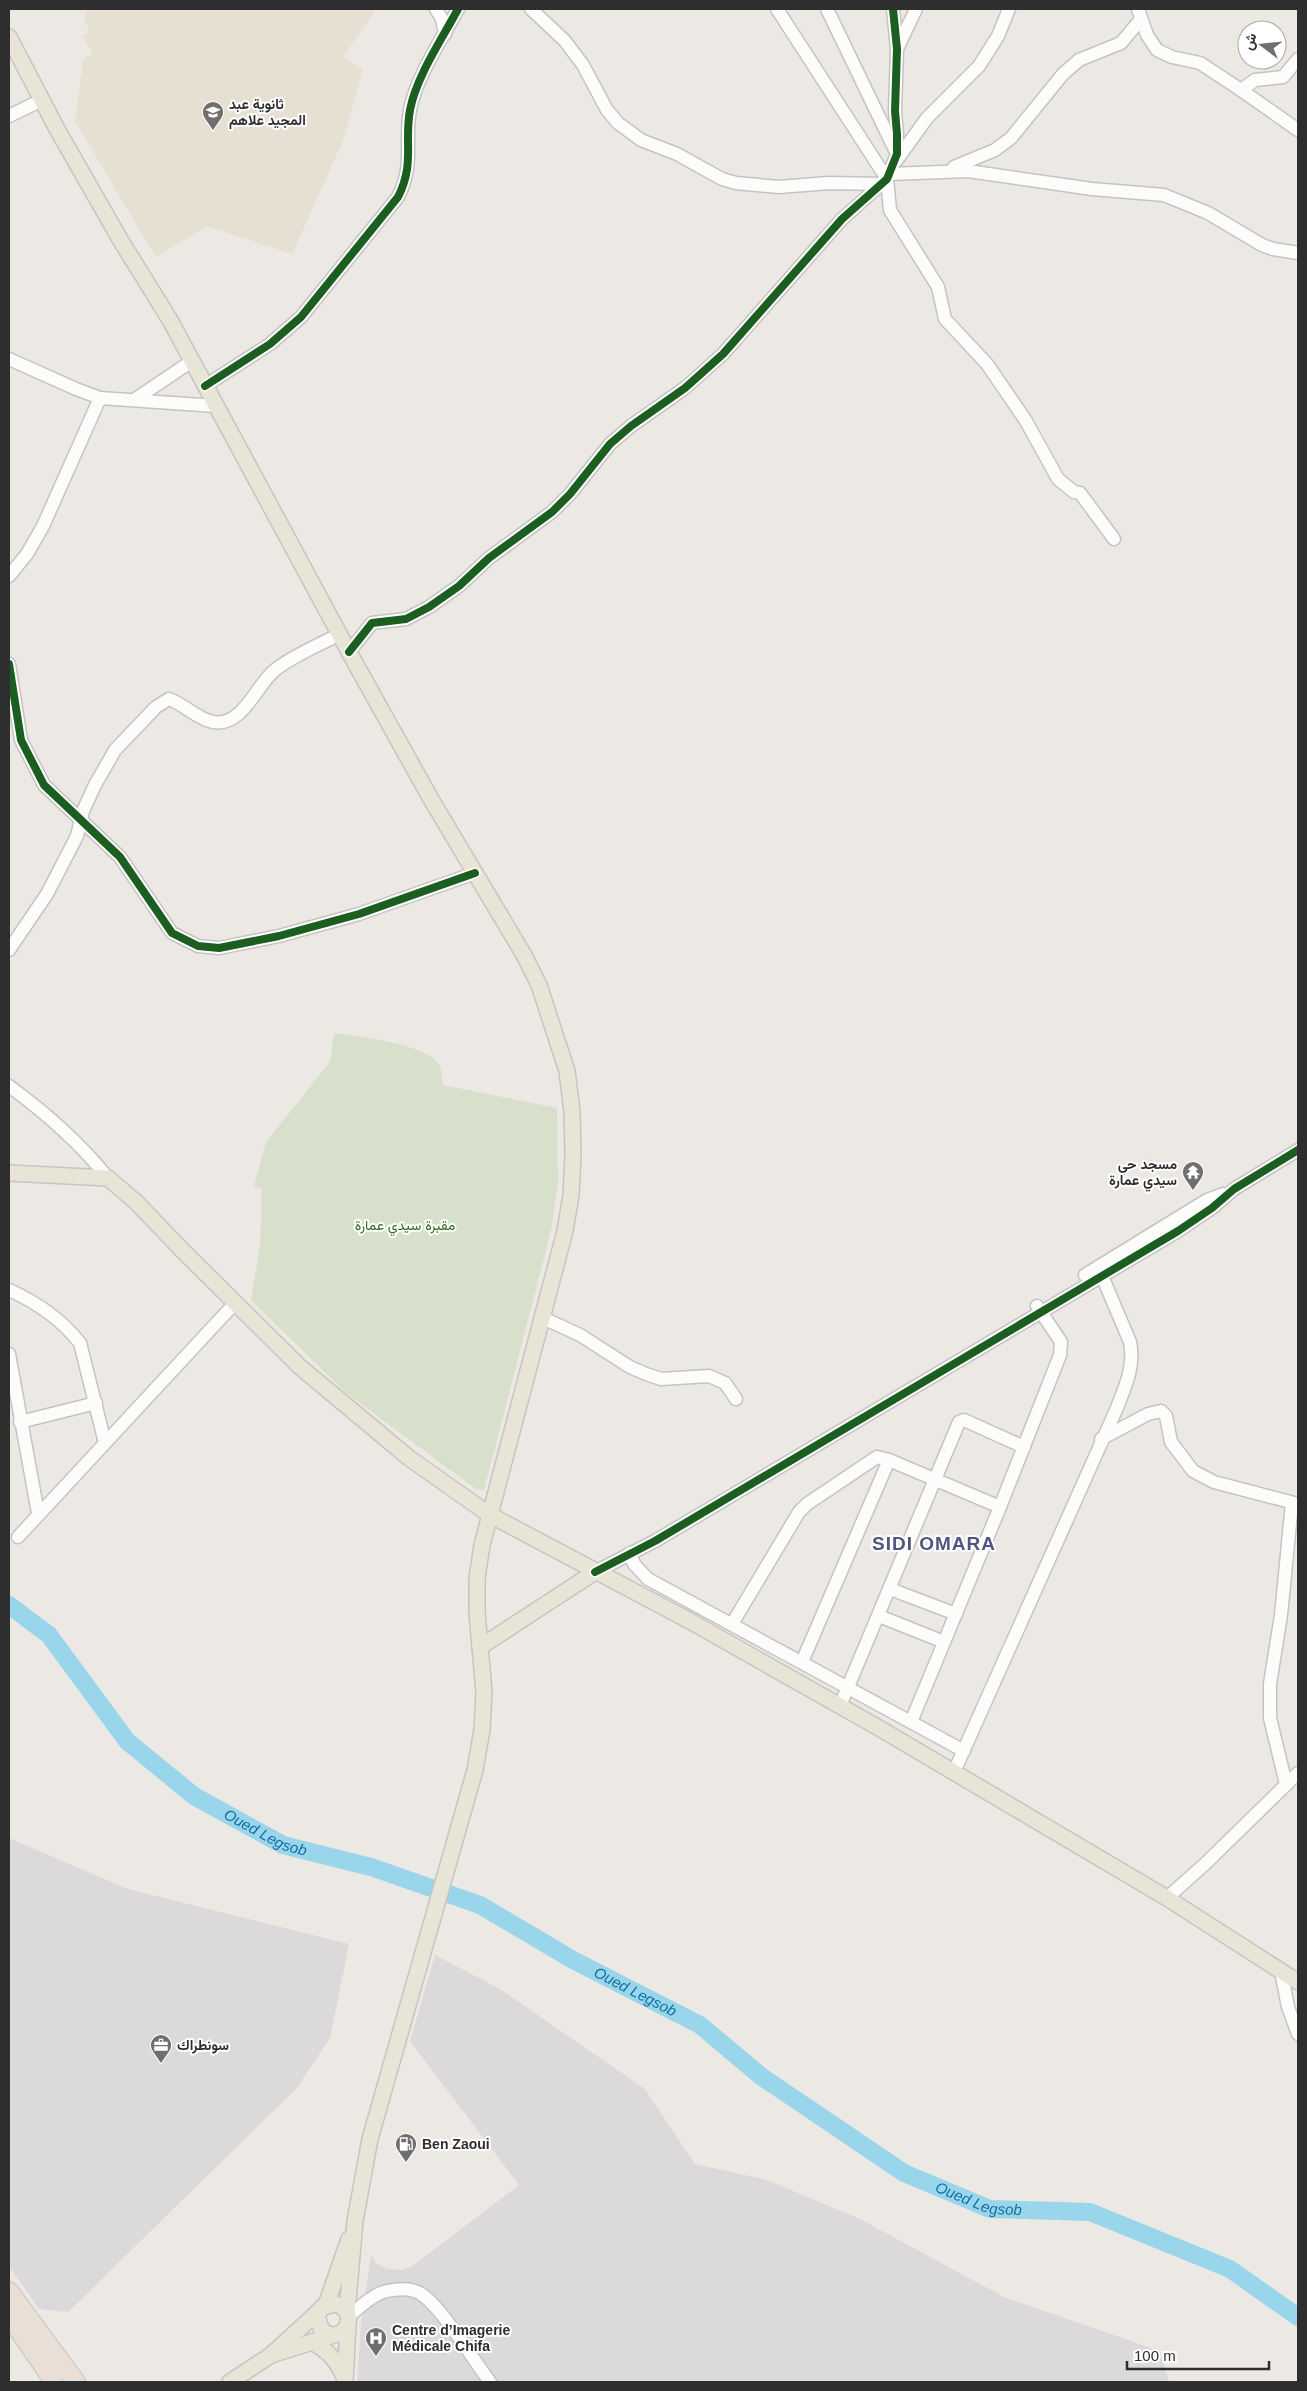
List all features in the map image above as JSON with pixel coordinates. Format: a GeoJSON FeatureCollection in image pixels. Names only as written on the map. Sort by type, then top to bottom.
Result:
{"type":"FeatureCollection","features":[{"type":"Feature","properties":{"kind":"highway"},"geometry":{"type":"LineString","coordinates":[[9,2291],[76,2382]]}},
{"type":"Feature","properties":{"kind":"highway"},"geometry":{"type":"LineString","coordinates":[[9,2316],[54,2382]]}},
{"type":"Feature","properties":{"kind":"main road"},"geometry":{"type":"LineString","coordinates":[[9,37],[42,100],[192,361],[432,801],[524,955],[538,985],[567,1071],[572,1112],[570,1195],[565,1231],[490,1514],[476,1578],[484,1692],[482,1730],[466,1806],[447,1875],[379,2101],[355,2221],[345,2380]]}},
{"type":"Feature","properties":{"kind":"main road"},"geometry":{"type":"LineString","coordinates":[[9,1173],[108,1178],[136,1202],[300,1367],[410,1458],[490,1514],[595,1572],[688,1620],[954,1772],[1167,1898],[1298,1982]]}},
{"type":"Feature","properties":{"kind":"main road"},"geometry":{"type":"LineString","coordinates":[[480,1647],[595,1572]]}},
{"type":"Feature","properties":{"kind":"main road"},"geometry":{"type":"LineString","coordinates":[[331,2335],[322,2331],[319,2326],[323,2308],[355,2221]]}},
{"type":"Feature","properties":{"kind":"main road"},"geometry":{"type":"LineString","coordinates":[[230,2382],[271,2355],[323,2308],[336,2304],[348,2318]]}},
{"type":"Feature","properties":{"kind":"main road"},"geometry":{"type":"LineString","coordinates":[[271,2355],[341,2333],[348,2318]]}},
{"type":"Feature","properties":{"kind":"main road"},"geometry":{"type":"LineString","coordinates":[[312,2342],[329,2352],[338,2364],[345,2380]]}},
{"type":"Feature","properties":{"kind":"street"},"geometry":{"type":"LineString","coordinates":[[436,9],[442,19],[444,34]]}},
{"type":"Feature","properties":{"kind":"street"},"geometry":{"type":"LineString","coordinates":[[205,386],[270,344],[301,317],[398,197],[405,183],[409,167],[408,125],[413,97],[458,9]]}},
{"type":"Feature","properties":{"kind":"street"},"geometry":{"type":"LineString","coordinates":[[531,9],[571,49],[583,65],[607,110],[618,122],[641,140],[677,154],[722,178],[736,183],[779,188],[829,183],[889,171],[942,172],[968,170],[1092,189],[1164,195],[1208,213],[1262,245],[1283,252],[1298,253]]}},
{"type":"Feature","properties":{"kind":"street"},"geometry":{"type":"LineString","coordinates":[[778,9],[889,171]]}},
{"type":"Feature","properties":{"kind":"street"},"geometry":{"type":"LineString","coordinates":[[827,9],[878,110],[889,171]]}},
{"type":"Feature","properties":{"kind":"street"},"geometry":{"type":"LineString","coordinates":[[893,9],[897,49],[889,171],[890,210],[938,287],[945,319],[987,364],[1026,422],[1058,479],[1074,492],[1080,493],[1114,539]]}},
{"type":"Feature","properties":{"kind":"street"},"geometry":{"type":"LineString","coordinates":[[897,49],[916,9]]}},
{"type":"Feature","properties":{"kind":"street"},"geometry":{"type":"LineString","coordinates":[[350,652],[372,623],[406,618],[429,607],[458,586],[489,558],[552,512],[570,494],[610,444],[631,426],[685,388],[723,354],[842,219],[889,171],[927,118],[975,71],[989,54],[1009,9]]}},
{"type":"Feature","properties":{"kind":"street"},"geometry":{"type":"LineString","coordinates":[[942,172],[995,150],[1010,138],[1063,74],[1079,60],[1121,43],[1140,14]]}},
{"type":"Feature","properties":{"kind":"street"},"geometry":{"type":"LineString","coordinates":[[1140,14],[1147,35],[1157,50],[1172,57],[1200,63],[1298,130]]}},
{"type":"Feature","properties":{"kind":"street"},"geometry":{"type":"LineString","coordinates":[[1240,90],[1255,80],[1282,76],[1298,59]]}},
{"type":"Feature","properties":{"kind":"street"},"geometry":{"type":"LineString","coordinates":[[9,116],[42,100]]}},
{"type":"Feature","properties":{"kind":"street"},"geometry":{"type":"LineString","coordinates":[[9,349],[11,360],[76,390],[100,398],[216,406]]}},
{"type":"Feature","properties":{"kind":"street"},"geometry":{"type":"LineString","coordinates":[[134,400],[192,361]]}},
{"type":"Feature","properties":{"kind":"street"},"geometry":{"type":"LineString","coordinates":[[9,576],[27,554],[42,526],[100,398]]}},
{"type":"Feature","properties":{"kind":"street"},"geometry":{"type":"LineString","coordinates":[[9,950],[14,932],[47,894],[77,836],[95,785],[116,750],[164,700],[174,701],[213,722],[228,720],[244,709],[258,687],[275,670],[340,634]]}},
{"type":"Feature","properties":{"kind":"street"},"geometry":{"type":"LineString","coordinates":[[9,664],[21,740],[44,785],[120,857],[172,933],[198,946],[220,948],[278,936],[359,914],[475,873]]}},
{"type":"Feature","properties":{"kind":"street"},"geometry":{"type":"LineString","coordinates":[[9,1086],[40,1108],[87,1152],[108,1178]]}},
{"type":"Feature","properties":{"kind":"street"},"geometry":{"type":"LineString","coordinates":[[595,1572],[655,1541],[705,1508],[1039,1308],[1207,1200],[1234,1189],[1298,1150]]}},
{"type":"Feature","properties":{"kind":"street"},"geometry":{"type":"LineString","coordinates":[[1039,1308],[1102,1276],[1178,1231],[1212,1208],[1234,1189]]}},
{"type":"Feature","properties":{"kind":"street"},"geometry":{"type":"LineString","coordinates":[[954,1772],[1131,1371],[1132,1353],[1130,1342],[1102,1276]]}},
{"type":"Feature","properties":{"kind":"street"},"geometry":{"type":"LineString","coordinates":[[9,1290],[28,1299],[45,1311],[70,1330],[80,1343],[105,1443]]}},
{"type":"Feature","properties":{"kind":"street"},"geometry":{"type":"LineString","coordinates":[[18,1537],[38,1513],[235,1303]]}},
{"type":"Feature","properties":{"kind":"street"},"geometry":{"type":"LineString","coordinates":[[911,1722],[1000,1507],[1062,1348],[1059,1338],[1039,1308]]}},
{"type":"Feature","properties":{"kind":"street"},"geometry":{"type":"LineString","coordinates":[[543,1318],[580,1335],[630,1367],[646,1374],[661,1379],[709,1376],[725,1383],[736,1399]]}},
{"type":"Feature","properties":{"kind":"street"},"geometry":{"type":"LineString","coordinates":[[9,1354],[38,1513]]}},
{"type":"Feature","properties":{"kind":"street"},"geometry":{"type":"LineString","coordinates":[[20,1422],[96,1403]]}},
{"type":"Feature","properties":{"kind":"street"},"geometry":{"type":"LineString","coordinates":[[1101,1439],[1148,1414],[1161,1411],[1166,1416],[1171,1442],[1193,1471],[1214,1482],[1295,1503],[1270,1684],[1270,1718],[1286,1784]]}},
{"type":"Feature","properties":{"kind":"street"},"geometry":{"type":"LineString","coordinates":[[840,1706],[961,1420],[1024,1447]]}},
{"type":"Feature","properties":{"kind":"street"},"geometry":{"type":"LineString","coordinates":[[732,1624],[794,1521],[807,1504],[877,1458],[889,1460],[1000,1507]]}},
{"type":"Feature","properties":{"kind":"street"},"geometry":{"type":"LineString","coordinates":[[802,1662],[889,1460]]}},
{"type":"Feature","properties":{"kind":"street"},"geometry":{"type":"LineString","coordinates":[[630,1553],[634,1564],[648,1579],[964,1751]]}},
{"type":"Feature","properties":{"kind":"street"},"geometry":{"type":"LineString","coordinates":[[636,1592],[648,1579]]}},
{"type":"Feature","properties":{"kind":"street"},"geometry":{"type":"LineString","coordinates":[[890,1588],[956,1614]]}},
{"type":"Feature","properties":{"kind":"street"},"geometry":{"type":"LineString","coordinates":[[688,1620],[696,1604]]}},
{"type":"Feature","properties":{"kind":"street"},"geometry":{"type":"LineString","coordinates":[[879,1616],[944,1642]]}},
{"type":"Feature","properties":{"kind":"street"},"geometry":{"type":"LineString","coordinates":[[1167,1898],[1206,1863],[1298,1773]]}},
{"type":"Feature","properties":{"kind":"street"},"geometry":{"type":"LineString","coordinates":[[1281,1971],[1288,2007],[1298,2034]]}},
{"type":"Feature","properties":{"kind":"street"},"geometry":{"type":"LineString","coordinates":[[348,2318],[375,2296],[387,2291],[407,2289],[419,2292],[436,2308],[490,2382]]}},
{"type":"Feature","properties":{"kind":"shaded area","name":"ثانوية عبد المجيد علاهم"},"geometry":{"type":"Polygon","coordinates":[[[87,9],[376,9],[343,57],[363,70],[343,141],[292,254],[207,226],[156,257],[75,121],[83,61],[86,57],[93,55],[83,36],[90,31],[84,21],[87,9]]]}},
{"type":"Feature","properties":{"kind":"shaded area","name":"سونطراك"},"geometry":{"type":"Polygon","coordinates":[[[9,1838],[128,1889],[349,1944],[330,2038],[296,2089],[68,2312],[39,2309],[9,2266],[9,1838]]]}},
{"type":"Feature","properties":{"kind":"shaded area"},"geometry":{"type":"Polygon","coordinates":[[[435,1955],[500,1989],[645,2089],[695,2164],[767,2180],[860,2219],[1004,2297],[1160,2351],[1169,2382],[357,2382],[361,2324],[371,2254],[377,2264],[387,2269],[401,2270],[411,2267],[519,2185],[410,2041],[435,1955]]]}},
{"type":"Feature","properties":{"kind":"green space","name":"مقبرة سيدي عمارة"},"geometry":{"type":"Polygon","coordinates":[[[334,1033],[391,1042],[422,1052],[433,1058],[440,1066],[443,1085],[557,1108],[558,1181],[552,1227],[484,1490],[476,1489],[345,1392],[251,1300],[260,1247],[262,1189],[254,1186],[266,1142],[330,1062],[334,1033]]]}},
{"type":"Feature","properties":{"kind":"waterway","name":"Oued Legsob"},"geometry":{"type":"LineString","coordinates":[[9,1605],[49,1635],[127,1741],[194,1796],[283,1845],[371,1867],[480,1905],[573,1960],[700,2025],[762,2077],[904,2173],[990,2209],[1090,2212],[1230,2269],[1298,2317]]}},
{"type":"Feature","properties":{"kind":"cycle path"},"geometry":{"type":"LineString","coordinates":[[205,386],[270,344],[301,317],[398,197],[408,163],[408,122],[413,97],[437,45],[458,9]]}},
{"type":"Feature","properties":{"kind":"cycle path"},"geometry":{"type":"LineString","coordinates":[[349,652],[372,623],[406,619],[429,607],[459,586],[489,558],[552,512],[570,494],[610,444],[631,426],[685,388],[723,354],[842,219],[887,179],[897,154],[895,111],[897,49],[893,9]]}},
{"type":"Feature","properties":{"kind":"cycle path"},"geometry":{"type":"LineString","coordinates":[[9,664],[21,740],[44,785],[120,857],[172,933],[198,946],[219,948],[279,936],[359,914],[475,873]]}},
{"type":"Feature","properties":{"kind":"cycle path"},"geometry":{"type":"LineString","coordinates":[[595,1572],[655,1541],[1178,1231],[1212,1208],[1234,1189],[1298,1150]]}},
{"type":"Feature","properties":{"kind":"place","name":"ثانوية عبد المجيد علاهم"},"geometry":{"type":"Point","coordinates":[213,131]}},
{"type":"Feature","properties":{"kind":"place","name":"مسجد حي سيدي عمارة"},"geometry":{"type":"Point","coordinates":[1193,1191]}},
{"type":"Feature","properties":{"kind":"place","name":"سونطراك"},"geometry":{"type":"Point","coordinates":[161,2064]}},
{"type":"Feature","properties":{"kind":"place","name":"Ben Zaoui"},"geometry":{"type":"Point","coordinates":[406,2163]}},
{"type":"Feature","properties":{"kind":"place","name":"Centre d’Imagerie Médicale Chifa"},"geometry":{"type":"Point","coordinates":[376,2357]}},
{"type":"Feature","properties":{"kind":"district","name":"SIDI OMARA"},"geometry":{"type":"Point","coordinates":[934,1543]}}]}
